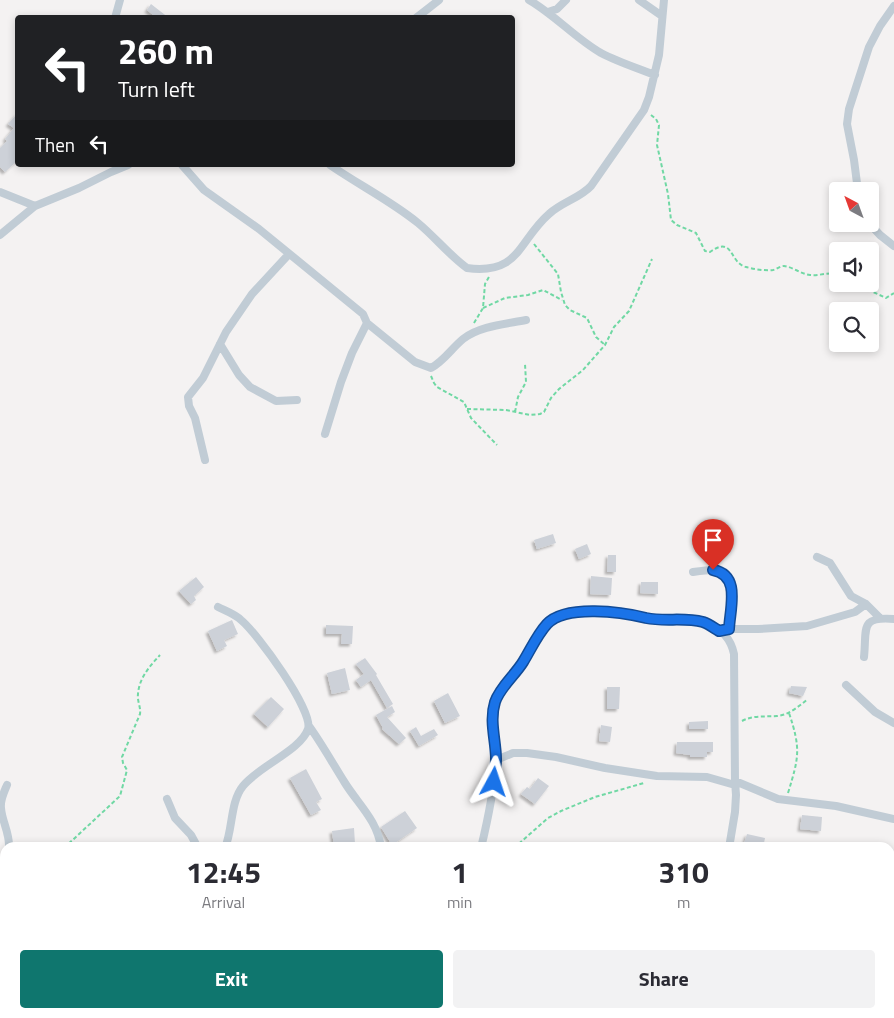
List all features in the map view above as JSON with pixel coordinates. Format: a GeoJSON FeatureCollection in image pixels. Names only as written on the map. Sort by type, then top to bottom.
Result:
{"type":"FeatureCollection","features":[{"type":"Feature","properties":{"kind":"street"},"geometry":{"type":"LineString","coordinates":[[116,15],[120,0]]}},
{"type":"Feature","properties":{"kind":"street"},"geometry":{"type":"LineString","coordinates":[[529,0],[602,53],[655,75]]}},
{"type":"Feature","properties":{"kind":"street"},"geometry":{"type":"LineString","coordinates":[[548,12],[557,10],[566,0]]}},
{"type":"Feature","properties":{"kind":"street"},"geometry":{"type":"LineString","coordinates":[[640,0],[662,16]]}},
{"type":"Feature","properties":{"kind":"street"},"geometry":{"type":"LineString","coordinates":[[333,167],[419,224],[467,268],[505,264],[515,256],[550,213],[582,195],[592,186],[644,110],[655,75],[664,0]]}},
{"type":"Feature","properties":{"kind":"street"},"geometry":{"type":"LineString","coordinates":[[419,15],[435,1]]}},
{"type":"Feature","properties":{"kind":"street"},"geometry":{"type":"LineString","coordinates":[[857,182],[847,124],[849,109],[869,47],[880,26],[894,6]]}},
{"type":"Feature","properties":{"kind":"street"},"geometry":{"type":"LineString","coordinates":[[0,235],[35,206],[123,167]]}},
{"type":"Feature","properties":{"kind":"street"},"geometry":{"type":"LineString","coordinates":[[184,167],[204,190],[235,211],[363,314],[367,323],[415,362],[431,368],[443,360],[457,344],[472,333],[526,320]]}},
{"type":"Feature","properties":{"kind":"street"},"geometry":{"type":"LineString","coordinates":[[0,192],[35,206]]}},
{"type":"Feature","properties":{"kind":"street"},"geometry":{"type":"LineString","coordinates":[[877,232],[894,246]]}},
{"type":"Feature","properties":{"kind":"street"},"geometry":{"type":"LineString","coordinates":[[205,460],[188,397],[203,378],[226,332],[252,294],[289,254]]}},
{"type":"Feature","properties":{"kind":"street"},"geometry":{"type":"LineString","coordinates":[[325,434],[341,382],[352,353],[367,323]]}},
{"type":"Feature","properties":{"kind":"street"},"geometry":{"type":"LineString","coordinates":[[220,344],[239,375],[250,387],[276,401],[297,400]]}},
{"type":"Feature","properties":{"kind":"street"},"geometry":{"type":"LineString","coordinates":[[817,557],[830,563],[851,596],[866,604],[880,618]]}},
{"type":"Feature","properties":{"kind":"street"},"geometry":{"type":"LineString","coordinates":[[694,572],[713,570],[720,571],[726,576],[732,586],[729,629]]}},
{"type":"Feature","properties":{"kind":"street"},"geometry":{"type":"LineString","coordinates":[[719,631],[807,626],[855,612],[866,604]]}},
{"type":"Feature","properties":{"kind":"street"},"geometry":{"type":"LineString","coordinates":[[218,607],[242,621],[299,697],[308,716],[309,726],[374,824],[380,842]]}},
{"type":"Feature","properties":{"kind":"street"},"geometry":{"type":"LineString","coordinates":[[482,842],[490,810],[496,760],[493,729],[495,702],[523,663],[540,632],[554,618],[568,614],[604,612],[659,620],[704,622],[728,638],[734,654],[735,724],[735,812],[730,842]]}},
{"type":"Feature","properties":{"kind":"street"},"geometry":{"type":"LineString","coordinates":[[864,657],[868,623],[873,619],[894,619]]}},
{"type":"Feature","properties":{"kind":"street"},"geometry":{"type":"LineString","coordinates":[[846,685],[874,712],[894,723]]}},
{"type":"Feature","properties":{"kind":"street"},"geometry":{"type":"LineString","coordinates":[[227,842],[235,804],[241,787],[251,776],[296,745],[305,736],[309,726]]}},
{"type":"Feature","properties":{"kind":"street"},"geometry":{"type":"LineString","coordinates":[[496,760],[513,753],[527,753],[657,776],[707,777],[735,783],[766,795],[786,800],[836,806],[894,819]]}},
{"type":"Feature","properties":{"kind":"street"},"geometry":{"type":"LineString","coordinates":[[7,785],[0,808],[8,833],[9,842]]}},
{"type":"Feature","properties":{"kind":"street"},"geometry":{"type":"LineString","coordinates":[[167,799],[175,818],[191,835],[195,842]]}},
{"type":"Feature","properties":{"kind":"path"},"geometry":{"type":"LineString","coordinates":[[644,110],[656,119],[659,125],[657,145],[668,194],[671,220],[677,225],[696,233],[705,251],[710,252],[717,247],[727,248],[736,261],[744,267],[772,270],[784,266],[812,275],[829,273]]}},
{"type":"Feature","properties":{"kind":"path"},"geometry":{"type":"LineString","coordinates":[[529,238],[558,274],[562,300]]}},
{"type":"Feature","properties":{"kind":"path"},"geometry":{"type":"LineString","coordinates":[[467,409],[515,412],[530,415],[540,414],[560,389],[583,370],[605,345],[614,327],[629,311],[652,260]]}},
{"type":"Feature","properties":{"kind":"path"},"geometry":{"type":"LineString","coordinates":[[472,333],[472,328],[483,308],[487,280],[500,266]]}},
{"type":"Feature","properties":{"kind":"path"},"geometry":{"type":"LineString","coordinates":[[483,308],[505,298],[528,295],[543,290],[562,300],[570,310],[587,318],[596,337],[605,345]]}},
{"type":"Feature","properties":{"kind":"path"},"geometry":{"type":"LineString","coordinates":[[873,292],[886,298],[894,292]]}},
{"type":"Feature","properties":{"kind":"path"},"geometry":{"type":"LineString","coordinates":[[515,412],[518,397],[526,382],[525,364]]}},
{"type":"Feature","properties":{"kind":"path"},"geometry":{"type":"LineString","coordinates":[[431,368],[434,383],[444,392],[462,401],[472,418],[497,445]]}},
{"type":"Feature","properties":{"kind":"path"},"geometry":{"type":"LineString","coordinates":[[70,842],[122,793],[127,770],[122,757],[140,714],[139,686],[145,672],[160,655]]}},
{"type":"Feature","properties":{"kind":"path"},"geometry":{"type":"LineString","coordinates":[[735,724],[746,719],[789,713],[808,699]]}},
{"type":"Feature","properties":{"kind":"path"},"geometry":{"type":"LineString","coordinates":[[786,800],[797,759],[797,741],[789,713]]}},
{"type":"Feature","properties":{"kind":"path"},"geometry":{"type":"LineString","coordinates":[[521,842],[548,818],[561,811],[595,797],[649,782]]}},
{"type":"Feature","properties":{"kind":"building"},"geometry":{"type":"Polygon","coordinates":[[[151,4],[165,15],[153,15],[147,10],[151,4]]]}},
{"type":"Feature","properties":{"kind":"building"},"geometry":{"type":"Polygon","coordinates":[[[15,116],[15,163],[5,172],[0,167],[0,148],[7,141],[5,139],[14,128],[8,124],[15,116]]]}},
{"type":"Feature","properties":{"kind":"building"},"geometry":{"type":"Polygon","coordinates":[[[553,534],[556,543],[537,549],[534,540],[553,534]]]}},
{"type":"Feature","properties":{"kind":"building"},"geometry":{"type":"Polygon","coordinates":[[[587,544],[591,554],[579,559],[575,549],[587,544]]]}},
{"type":"Feature","properties":{"kind":"building"},"geometry":{"type":"Polygon","coordinates":[[[608,555],[616,555],[616,572],[607,572],[608,555]]]}},
{"type":"Feature","properties":{"kind":"building"},"geometry":{"type":"Polygon","coordinates":[[[591,576],[612,578],[611,595],[590,594],[591,576]]]}},
{"type":"Feature","properties":{"kind":"building"},"geometry":{"type":"Polygon","coordinates":[[[196,577],[204,587],[194,596],[196,600],[191,604],[179,591],[196,577]]]}},
{"type":"Feature","properties":{"kind":"building"},"geometry":{"type":"Polygon","coordinates":[[[641,582],[658,582],[658,594],[640,593],[641,582]]]}},
{"type":"Feature","properties":{"kind":"building"},"geometry":{"type":"Polygon","coordinates":[[[232,620],[238,634],[224,640],[227,646],[217,651],[208,631],[232,620]]]}},
{"type":"Feature","properties":{"kind":"building"},"geometry":{"type":"Polygon","coordinates":[[[326,625],[353,626],[352,644],[341,644],[342,634],[326,634],[326,625]]]}},
{"type":"Feature","properties":{"kind":"building"},"geometry":{"type":"Polygon","coordinates":[[[365,658],[377,674],[393,704],[387,708],[371,680],[361,687],[356,680],[364,674],[356,664],[365,658]]]}},
{"type":"Feature","properties":{"kind":"building"},"geometry":{"type":"Polygon","coordinates":[[[345,668],[350,690],[332,694],[327,673],[345,668]]]}},
{"type":"Feature","properties":{"kind":"building"},"geometry":{"type":"Polygon","coordinates":[[[791,686],[807,687],[803,696],[789,693],[791,686]]]}},
{"type":"Feature","properties":{"kind":"building"},"geometry":{"type":"Polygon","coordinates":[[[607,687],[620,687],[619,709],[607,709],[607,687]]]}},
{"type":"Feature","properties":{"kind":"building"},"geometry":{"type":"Polygon","coordinates":[[[448,693],[460,716],[445,723],[434,701],[448,693]]]}},
{"type":"Feature","properties":{"kind":"building"},"geometry":{"type":"Polygon","coordinates":[[[271,697],[284,709],[268,727],[254,714],[271,697]]]}},
{"type":"Feature","properties":{"kind":"building"},"geometry":{"type":"Polygon","coordinates":[[[392,706],[395,712],[387,717],[406,738],[399,744],[382,729],[376,715],[392,706]]]}},
{"type":"Feature","properties":{"kind":"building"},"geometry":{"type":"Polygon","coordinates":[[[708,721],[708,729],[689,729],[689,722],[708,721]]]}},
{"type":"Feature","properties":{"kind":"building"},"geometry":{"type":"Polygon","coordinates":[[[601,725],[612,727],[610,742],[599,741],[601,725]]]}},
{"type":"Feature","properties":{"kind":"building"},"geometry":{"type":"Polygon","coordinates":[[[416,727],[421,736],[434,729],[438,735],[419,746],[410,731],[416,727]]]}},
{"type":"Feature","properties":{"kind":"building"},"geometry":{"type":"Polygon","coordinates":[[[677,742],[713,742],[713,752],[707,752],[707,757],[690,757],[690,755],[676,753],[677,742]]]}},
{"type":"Feature","properties":{"kind":"building"},"geometry":{"type":"Polygon","coordinates":[[[306,769],[322,799],[316,802],[321,810],[311,815],[290,778],[306,769]]]}},
{"type":"Feature","properties":{"kind":"building"},"geometry":{"type":"Polygon","coordinates":[[[538,778],[549,786],[535,804],[521,794],[527,787],[530,789],[538,778]]]}},
{"type":"Feature","properties":{"kind":"building"},"geometry":{"type":"Polygon","coordinates":[[[405,811],[417,828],[396,842],[390,842],[381,827],[405,811]]]}},
{"type":"Feature","properties":{"kind":"building"},"geometry":{"type":"Polygon","coordinates":[[[802,815],[822,817],[821,831],[800,829],[802,815]]]}},
{"type":"Feature","properties":{"kind":"building"},"geometry":{"type":"Polygon","coordinates":[[[354,828],[355,842],[333,842],[332,831],[354,828]]]}},
{"type":"Feature","properties":{"kind":"building"},"geometry":{"type":"Polygon","coordinates":[[[747,834],[765,838],[764,842],[745,842],[747,834]]]}},
{"type":"Feature","properties":{"kind":"route"},"geometry":{"type":"LineString","coordinates":[[494,782],[496,760],[493,713],[495,702],[523,663],[540,632],[548,622],[560,615],[598,612],[618,613],[659,620],[691,620],[704,622],[719,631],[729,629],[732,586],[726,576],[720,571],[713,570]]}}]}
